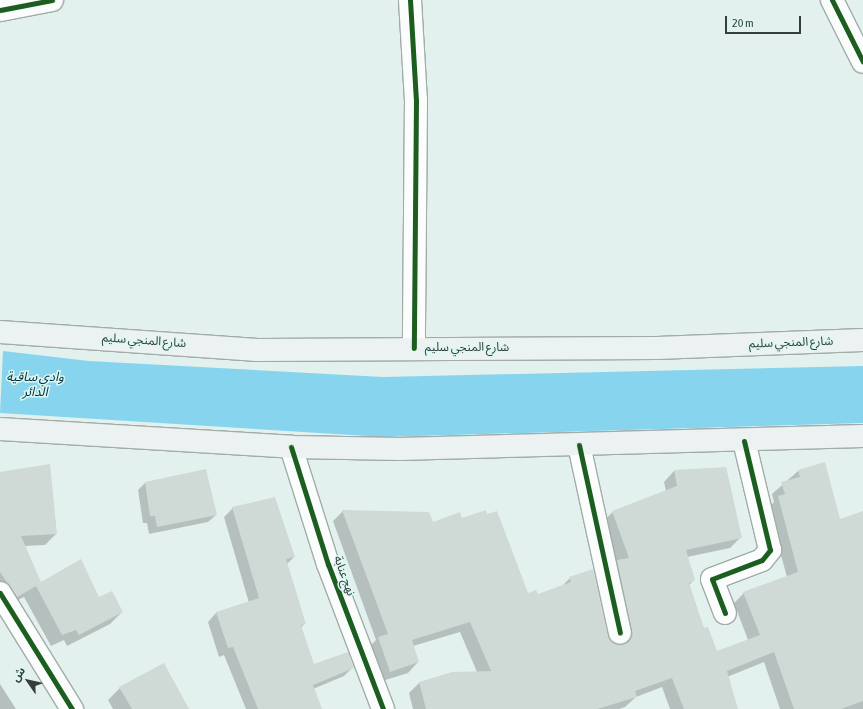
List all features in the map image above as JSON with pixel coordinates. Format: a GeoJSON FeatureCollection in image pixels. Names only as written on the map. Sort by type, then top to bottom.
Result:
{"type":"FeatureCollection","features":[{"type":"Feature","properties":{"kind":"main road","name":"شارع المنجي سليم"},"geometry":{"type":"LineString","coordinates":[[0,332],[257,350],[414,348],[657,348],[863,340]]}},
{"type":"Feature","properties":{"kind":"main road"},"geometry":{"type":"LineString","coordinates":[[0,429],[291,447],[400,449],[744,441],[863,436]]}},
{"type":"Feature","properties":{"kind":"street"},"geometry":{"type":"LineString","coordinates":[[0,10],[52,0]]}},
{"type":"Feature","properties":{"kind":"street"},"geometry":{"type":"LineString","coordinates":[[410,0],[416,100],[414,348]]}},
{"type":"Feature","properties":{"kind":"street"},"geometry":{"type":"LineString","coordinates":[[832,0],[863,62]]}},
{"type":"Feature","properties":{"kind":"street"},"geometry":{"type":"LineString","coordinates":[[725,613],[712,579],[762,560],[770,550],[744,441]]}},
{"type":"Feature","properties":{"kind":"street"},"geometry":{"type":"LineString","coordinates":[[579,445],[620,633]]}},
{"type":"Feature","properties":{"kind":"street","name":"نهج عنابة"},"geometry":{"type":"LineString","coordinates":[[291,447],[328,564],[383,709]]}},
{"type":"Feature","properties":{"kind":"street"},"geometry":{"type":"LineString","coordinates":[[0,593],[72,709]]}},
{"type":"Feature","properties":{"kind":"water","name":"وادي ساقية الدائر"},"geometry":{"type":"Polygon","coordinates":[[[3,351],[89,361],[383,377],[863,366],[863,423],[384,437],[0,413],[3,351]]]}},
{"type":"Feature","properties":{"kind":"building"},"geometry":{"type":"Polygon","coordinates":[[[825,462],[840,519],[863,511],[863,701],[841,709],[794,709],[774,652],[727,671],[738,709],[684,709],[672,678],[635,691],[637,697],[597,709],[426,709],[419,682],[452,672],[491,671],[470,622],[412,640],[419,662],[390,672],[378,637],[388,634],[342,510],[429,512],[433,522],[460,512],[462,518],[486,510],[487,514],[497,511],[528,593],[536,590],[538,594],[571,582],[569,577],[593,569],[608,636],[611,642],[622,645],[629,642],[632,631],[617,560],[629,558],[612,511],[677,486],[674,470],[726,467],[742,538],[686,550],[695,580],[689,583],[704,628],[708,627],[717,651],[760,635],[743,592],[798,572],[778,496],[785,494],[781,482],[800,477],[798,470],[825,462]]]}},
{"type":"Feature","properties":{"kind":"building"},"geometry":{"type":"Polygon","coordinates":[[[50,464],[57,534],[21,536],[41,582],[81,559],[99,597],[112,591],[123,612],[79,635],[76,630],[62,635],[36,586],[17,597],[0,572],[0,472],[50,464]]]}},
{"type":"Feature","properties":{"kind":"building"},"geometry":{"type":"Polygon","coordinates":[[[206,469],[217,515],[157,527],[155,516],[150,516],[145,482],[206,469]]]}},
{"type":"Feature","properties":{"kind":"building"},"geometry":{"type":"Polygon","coordinates":[[[275,497],[295,557],[286,559],[306,624],[301,625],[314,664],[348,652],[354,668],[313,685],[322,709],[258,709],[233,647],[228,648],[216,612],[259,598],[232,507],[275,497]]]}},
{"type":"Feature","properties":{"kind":"building"},"geometry":{"type":"Polygon","coordinates":[[[164,663],[189,709],[132,709],[119,687],[164,663]]]}},
{"type":"Feature","properties":{"kind":"cycle path"},"geometry":{"type":"LineString","coordinates":[[0,10],[52,0]]}},
{"type":"Feature","properties":{"kind":"cycle path"},"geometry":{"type":"LineString","coordinates":[[410,0],[416,100],[414,348]]}},
{"type":"Feature","properties":{"kind":"cycle path"},"geometry":{"type":"LineString","coordinates":[[832,0],[863,62]]}},
{"type":"Feature","properties":{"kind":"cycle path"},"geometry":{"type":"LineString","coordinates":[[725,613],[712,579],[762,560],[770,550],[744,441]]}},
{"type":"Feature","properties":{"kind":"cycle path"},"geometry":{"type":"LineString","coordinates":[[579,445],[620,633]]}},
{"type":"Feature","properties":{"kind":"cycle path"},"geometry":{"type":"LineString","coordinates":[[291,447],[328,564],[383,709]]}},
{"type":"Feature","properties":{"kind":"cycle path"},"geometry":{"type":"LineString","coordinates":[[0,593],[72,709]]}}]}
